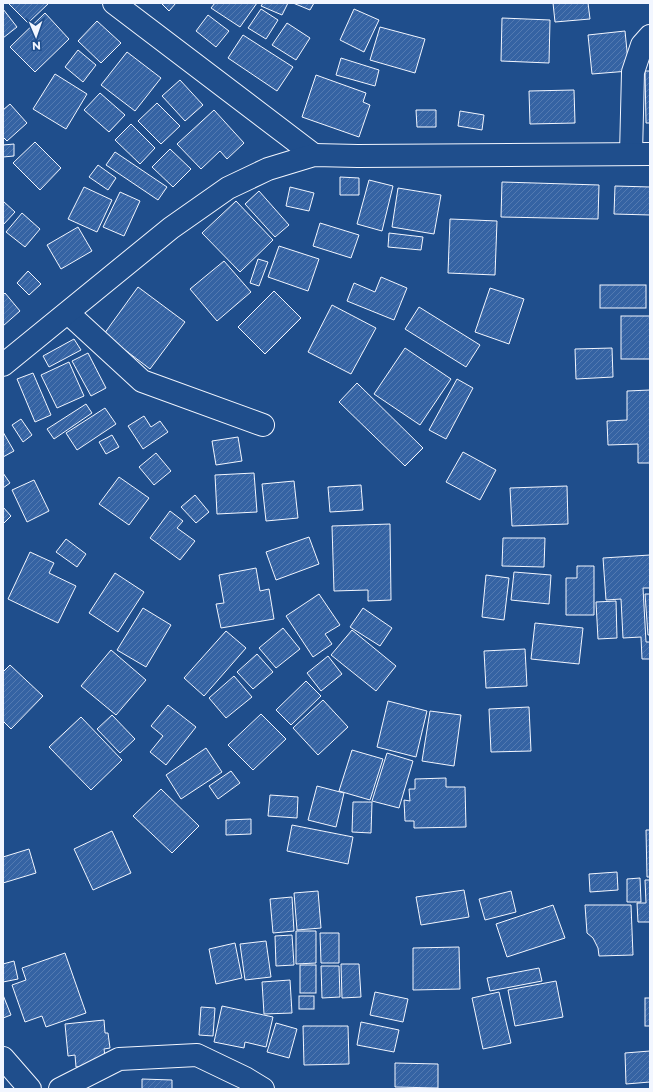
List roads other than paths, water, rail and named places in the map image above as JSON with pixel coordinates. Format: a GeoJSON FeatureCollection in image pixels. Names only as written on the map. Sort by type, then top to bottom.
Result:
{"type":"FeatureCollection","features":[{"type":"Feature","properties":{"kind":"street"},"geometry":{"type":"LineString","coordinates":[[114,3],[314,155]]}},
{"type":"Feature","properties":{"kind":"street"},"geometry":{"type":"LineString","coordinates":[[3,366],[171,228],[228,188],[268,169],[314,155],[641,154],[633,72],[642,45],[650,36]]}},
{"type":"Feature","properties":{"kind":"street"},"geometry":{"type":"LineString","coordinates":[[68,313],[142,381],[263,424]]}},
{"type":"Feature","properties":{"kind":"street"},"geometry":{"type":"LineString","coordinates":[[60,1089],[119,1059],[197,1055],[245,1078],[263,1089]]}},
{"type":"Feature","properties":{"kind":"street"},"geometry":{"type":"LineString","coordinates":[[3,1058],[30,1089]]}}]}
